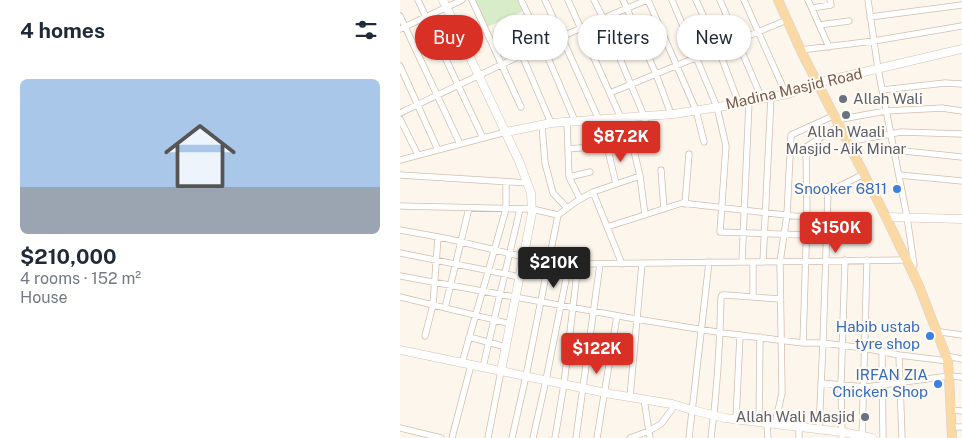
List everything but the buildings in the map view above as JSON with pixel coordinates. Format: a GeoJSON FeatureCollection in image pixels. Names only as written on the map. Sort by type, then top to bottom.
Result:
{"type":"FeatureCollection","features":[{"type":"Feature","properties":{"kind":"main road"},"geometry":{"type":"LineString","coordinates":[[778,0],[800,50],[910,262],[947,359],[950,376],[952,438]]}},
{"type":"Feature","properties":{"kind":"street"},"geometry":{"type":"LineString","coordinates":[[418,0],[424,15]]}},
{"type":"Feature","properties":{"kind":"street"},"geometry":{"type":"LineString","coordinates":[[428,15],[445,3],[462,0]]}},
{"type":"Feature","properties":{"kind":"street"},"geometry":{"type":"LineString","coordinates":[[472,0],[521,107]]}},
{"type":"Feature","properties":{"kind":"street"},"geometry":{"type":"LineString","coordinates":[[520,0],[527,15]]}},
{"type":"Feature","properties":{"kind":"street"},"geometry":{"type":"LineString","coordinates":[[545,0],[552,15]]}},
{"type":"Feature","properties":{"kind":"street"},"geometry":{"type":"LineString","coordinates":[[568,0],[578,20]]}},
{"type":"Feature","properties":{"kind":"street"},"geometry":{"type":"LineString","coordinates":[[594,0],[602,15]]}},
{"type":"Feature","properties":{"kind":"street"},"geometry":{"type":"LineString","coordinates":[[623,0],[656,74],[671,114]]}},
{"type":"Feature","properties":{"kind":"street"},"geometry":{"type":"LineString","coordinates":[[611,15],[647,0],[696,110],[704,142]]}},
{"type":"Feature","properties":{"kind":"street"},"geometry":{"type":"LineString","coordinates":[[672,0],[679,15]]}},
{"type":"Feature","properties":{"kind":"street"},"geometry":{"type":"LineString","coordinates":[[696,0],[703,15]]}},
{"type":"Feature","properties":{"kind":"street"},"geometry":{"type":"LineString","coordinates":[[720,0],[727,15]]}},
{"type":"Feature","properties":{"kind":"street"},"geometry":{"type":"LineString","coordinates":[[744,0],[786,94]]}},
{"type":"Feature","properties":{"kind":"street"},"geometry":{"type":"LineString","coordinates":[[808,0],[829,47]]}},
{"type":"Feature","properties":{"kind":"street"},"geometry":{"type":"LineString","coordinates":[[812,8],[831,5],[830,0]]}},
{"type":"Feature","properties":{"kind":"street"},"geometry":{"type":"LineString","coordinates":[[400,230],[524,257],[569,264],[845,260],[910,262],[907,218],[878,69],[868,0]]}},
{"type":"Feature","properties":{"kind":"street"},"geometry":{"type":"LineString","coordinates":[[870,17],[962,6],[961,0]]}},
{"type":"Feature","properties":{"kind":"street"},"geometry":{"type":"LineString","coordinates":[[445,3],[506,132],[531,193],[532,213],[488,438]]}},
{"type":"Feature","properties":{"kind":"street"},"geometry":{"type":"LineString","coordinates":[[400,16],[402,28],[460,144]]}},
{"type":"Feature","properties":{"kind":"street"},"geometry":{"type":"LineString","coordinates":[[751,35],[786,20]]}},
{"type":"Feature","properties":{"kind":"street"},"geometry":{"type":"LineString","coordinates":[[819,25],[849,21]]}},
{"type":"Feature","properties":{"kind":"street"},"geometry":{"type":"LineString","coordinates":[[402,28],[415,22]]}},
{"type":"Feature","properties":{"kind":"street"},"geometry":{"type":"LineString","coordinates":[[800,50],[874,41],[962,26]]}},
{"type":"Feature","properties":{"kind":"street","name":"Madina Masjid Road"},"geometry":{"type":"LineString","coordinates":[[506,132],[542,124],[671,114],[740,104],[786,94],[817,83],[962,49]]}},
{"type":"Feature","properties":{"kind":"street"},"geometry":{"type":"LineString","coordinates":[[568,50],[599,120]]}},
{"type":"Feature","properties":{"kind":"street"},"geometry":{"type":"LineString","coordinates":[[446,60],[483,138]]}},
{"type":"Feature","properties":{"kind":"street"},"geometry":{"type":"LineString","coordinates":[[400,113],[512,60]]}},
{"type":"Feature","properties":{"kind":"street"},"geometry":{"type":"LineString","coordinates":[[524,60],[551,123]]}},
{"type":"Feature","properties":{"kind":"street"},"geometry":{"type":"LineString","coordinates":[[547,60],[571,122],[568,149],[569,177],[580,199]]}},
{"type":"Feature","properties":{"kind":"street"},"geometry":{"type":"LineString","coordinates":[[596,60],[621,118]]}},
{"type":"Feature","properties":{"kind":"street"},"geometry":{"type":"LineString","coordinates":[[568,149],[648,142],[644,116],[621,60]]}},
{"type":"Feature","properties":{"kind":"street"},"geometry":{"type":"LineString","coordinates":[[610,93],[690,60]]}},
{"type":"Feature","properties":{"kind":"street"},"geometry":{"type":"LineString","coordinates":[[698,60],[717,107],[726,146],[720,232],[806,236]]}},
{"type":"Feature","properties":{"kind":"street"},"geometry":{"type":"LineString","coordinates":[[723,60],[740,104]]}},
{"type":"Feature","properties":{"kind":"street"},"geometry":{"type":"LineString","coordinates":[[746,60],[762,99]]}},
{"type":"Feature","properties":{"kind":"street"},"geometry":{"type":"LineString","coordinates":[[400,66],[438,150]]}},
{"type":"Feature","properties":{"kind":"street"},"geometry":{"type":"LineString","coordinates":[[882,90],[945,83],[962,84]]}},
{"type":"Feature","properties":{"kind":"street"},"geometry":{"type":"LineString","coordinates":[[763,262],[771,97]]}},
{"type":"Feature","properties":{"kind":"street"},"geometry":{"type":"LineString","coordinates":[[742,262],[749,102]]}},
{"type":"Feature","properties":{"kind":"street"},"geometry":{"type":"LineString","coordinates":[[767,423],[782,393],[780,262],[787,215],[790,135],[836,121],[886,111],[942,108],[962,111]]}},
{"type":"Feature","properties":{"kind":"street"},"geometry":{"type":"LineString","coordinates":[[400,119],[418,155]]}},
{"type":"Feature","properties":{"kind":"street"},"geometry":{"type":"LineString","coordinates":[[803,342],[807,216],[806,147],[836,121]]}},
{"type":"Feature","properties":{"kind":"street"},"geometry":{"type":"LineString","coordinates":[[542,124],[544,163],[554,193],[567,208]]}},
{"type":"Feature","properties":{"kind":"street"},"geometry":{"type":"LineString","coordinates":[[400,160],[506,132]]}},
{"type":"Feature","properties":{"kind":"street"},"geometry":{"type":"LineString","coordinates":[[847,142],[901,132],[962,134]]}},
{"type":"Feature","properties":{"kind":"street"},"geometry":{"type":"LineString","coordinates":[[633,144],[640,176],[645,215]]}},
{"type":"Feature","properties":{"kind":"street"},"geometry":{"type":"LineString","coordinates":[[607,146],[616,184]]}},
{"type":"Feature","properties":{"kind":"street"},"geometry":{"type":"LineString","coordinates":[[894,150],[962,158]]}},
{"type":"Feature","properties":{"kind":"street"},"geometry":{"type":"LineString","coordinates":[[685,204],[689,154]]}},
{"type":"Feature","properties":{"kind":"street"},"geometry":{"type":"LineString","coordinates":[[661,170],[664,209]]}},
{"type":"Feature","properties":{"kind":"street"},"geometry":{"type":"LineString","coordinates":[[569,177],[590,172]]}},
{"type":"Feature","properties":{"kind":"street"},"geometry":{"type":"LineString","coordinates":[[819,429],[828,192],[864,174]]}},
{"type":"Feature","properties":{"kind":"street"},"geometry":{"type":"LineString","coordinates":[[400,175],[528,183]]}},
{"type":"Feature","properties":{"kind":"street"},"geometry":{"type":"LineString","coordinates":[[899,175],[962,180]]}},
{"type":"Feature","properties":{"kind":"street"},"geometry":{"type":"LineString","coordinates":[[512,438],[558,215],[592,192],[640,176]]}},
{"type":"Feature","properties":{"kind":"street"},"geometry":{"type":"LineString","coordinates":[[462,362],[506,209],[506,182]]}},
{"type":"Feature","properties":{"kind":"street"},"geometry":{"type":"LineString","coordinates":[[592,192],[622,264]]}},
{"type":"Feature","properties":{"kind":"street"},"geometry":{"type":"LineString","coordinates":[[607,227],[682,203],[766,213],[827,217]]}},
{"type":"Feature","properties":{"kind":"street"},"geometry":{"type":"LineString","coordinates":[[400,206],[532,209],[558,215]]}},
{"type":"Feature","properties":{"kind":"street"},"geometry":{"type":"LineString","coordinates":[[445,308],[468,208]]}},
{"type":"Feature","properties":{"kind":"street"},"geometry":{"type":"LineString","coordinates":[[483,367],[520,209]]}},
{"type":"Feature","properties":{"kind":"street"},"geometry":{"type":"LineString","coordinates":[[886,217],[962,218]]}},
{"type":"Feature","properties":{"kind":"street"},"geometry":{"type":"LineString","coordinates":[[425,336],[433,305],[438,237]]}},
{"type":"Feature","properties":{"kind":"street"},"geometry":{"type":"LineString","coordinates":[[400,253],[520,277]]}},
{"type":"Feature","properties":{"kind":"street"},"geometry":{"type":"LineString","coordinates":[[842,435],[841,385],[845,260]]}},
{"type":"Feature","properties":{"kind":"street"},"geometry":{"type":"LineString","coordinates":[[862,437],[867,260]]}},
{"type":"Feature","properties":{"kind":"street"},"geometry":{"type":"LineString","coordinates":[[689,438],[709,262]]}},
{"type":"Feature","properties":{"kind":"street"},"geometry":{"type":"LineString","coordinates":[[753,262],[753,297]]}},
{"type":"Feature","properties":{"kind":"street"},"geometry":{"type":"LineString","coordinates":[[630,397],[642,263]]}},
{"type":"Feature","properties":{"kind":"street"},"geometry":{"type":"LineString","coordinates":[[533,438],[569,264]]}},
{"type":"Feature","properties":{"kind":"street"},"geometry":{"type":"LineString","coordinates":[[555,438],[564,384],[578,264]]}},
{"type":"Feature","properties":{"kind":"street"},"geometry":{"type":"LineString","coordinates":[[576,438],[600,264]]}},
{"type":"Feature","properties":{"kind":"street"},"geometry":{"type":"LineString","coordinates":[[400,276],[637,320],[720,333],[842,345],[899,355],[962,359]]}},
{"type":"Feature","properties":{"kind":"street"},"geometry":{"type":"LineString","coordinates":[[711,438],[722,295],[780,299]]}},
{"type":"Feature","properties":{"kind":"street"},"geometry":{"type":"LineString","coordinates":[[400,297],[511,324]]}},
{"type":"Feature","properties":{"kind":"street"},"geometry":{"type":"LineString","coordinates":[[597,438],[617,316]]}},
{"type":"Feature","properties":{"kind":"street"},"geometry":{"type":"LineString","coordinates":[[941,332],[962,335]]}},
{"type":"Feature","properties":{"kind":"street"},"geometry":{"type":"LineString","coordinates":[[736,419],[740,335]]}},
{"type":"Feature","properties":{"kind":"street"},"geometry":{"type":"LineString","coordinates":[[469,337],[506,347]]}},
{"type":"Feature","properties":{"kind":"street"},"geometry":{"type":"LineString","coordinates":[[760,338],[768,438]]}},
{"type":"Feature","properties":{"kind":"street"},"geometry":{"type":"LineString","coordinates":[[400,350],[605,393],[675,405],[714,416],[819,429],[842,435],[872,438]]}},
{"type":"Feature","properties":{"kind":"street"},"geometry":{"type":"LineString","coordinates":[[882,352],[883,438]]}},
{"type":"Feature","properties":{"kind":"street"},"geometry":{"type":"LineString","coordinates":[[899,355],[902,438]]}},
{"type":"Feature","properties":{"kind":"street"},"geometry":{"type":"LineString","coordinates":[[452,438],[471,365]]}},
{"type":"Feature","properties":{"kind":"street"},"geometry":{"type":"LineString","coordinates":[[821,383],[863,387],[950,376],[962,378]]}},
{"type":"Feature","properties":{"kind":"street"},"geometry":{"type":"LineString","coordinates":[[644,399],[650,438]]}},
{"type":"Feature","properties":{"kind":"street"},"geometry":{"type":"LineString","coordinates":[[630,438],[661,424],[675,405]]}},
{"type":"Feature","properties":{"kind":"street"},"geometry":{"type":"LineString","coordinates":[[951,410],[962,411]]}},
{"type":"Feature","properties":{"kind":"street"},"geometry":{"type":"LineString","coordinates":[[799,427],[799,438]]}},
{"type":"Feature","properties":{"kind":"street"},"geometry":{"type":"LineString","coordinates":[[952,427],[962,428]]}},
{"type":"Feature","properties":{"kind":"street"},"geometry":{"type":"LineString","coordinates":[[400,428],[441,438]]}},
{"type":"Feature","properties":{"kind":"green space"},"geometry":{"type":"Polygon","coordinates":[[[472,0],[521,0],[525,10],[514,15],[493,15],[493,24],[485,28],[483,15],[479,15],[472,0]]]}},
{"type":"Feature","properties":{"kind":"place","name":"Allah Wali"},"geometry":{"type":"Point","coordinates":[843,99]}},
{"type":"Feature","properties":{"kind":"place","name":"Allah Waali Masjid - Aik Minar"},"geometry":{"type":"Point","coordinates":[846,115]}},
{"type":"Feature","properties":{"kind":"place","name":"Snooker 6811"},"geometry":{"type":"Point","coordinates":[897,189]}},
{"type":"Feature","properties":{"kind":"place","name":"Habib ustab tyre shop"},"geometry":{"type":"Point","coordinates":[930,336]}},
{"type":"Feature","properties":{"kind":"place","name":"IRFAN ZIA Chicken Shop"},"geometry":{"type":"Point","coordinates":[938,384]}},
{"type":"Feature","properties":{"kind":"place","name":"Allah Wali Masjid"},"geometry":{"type":"Point","coordinates":[865,417]}}]}
